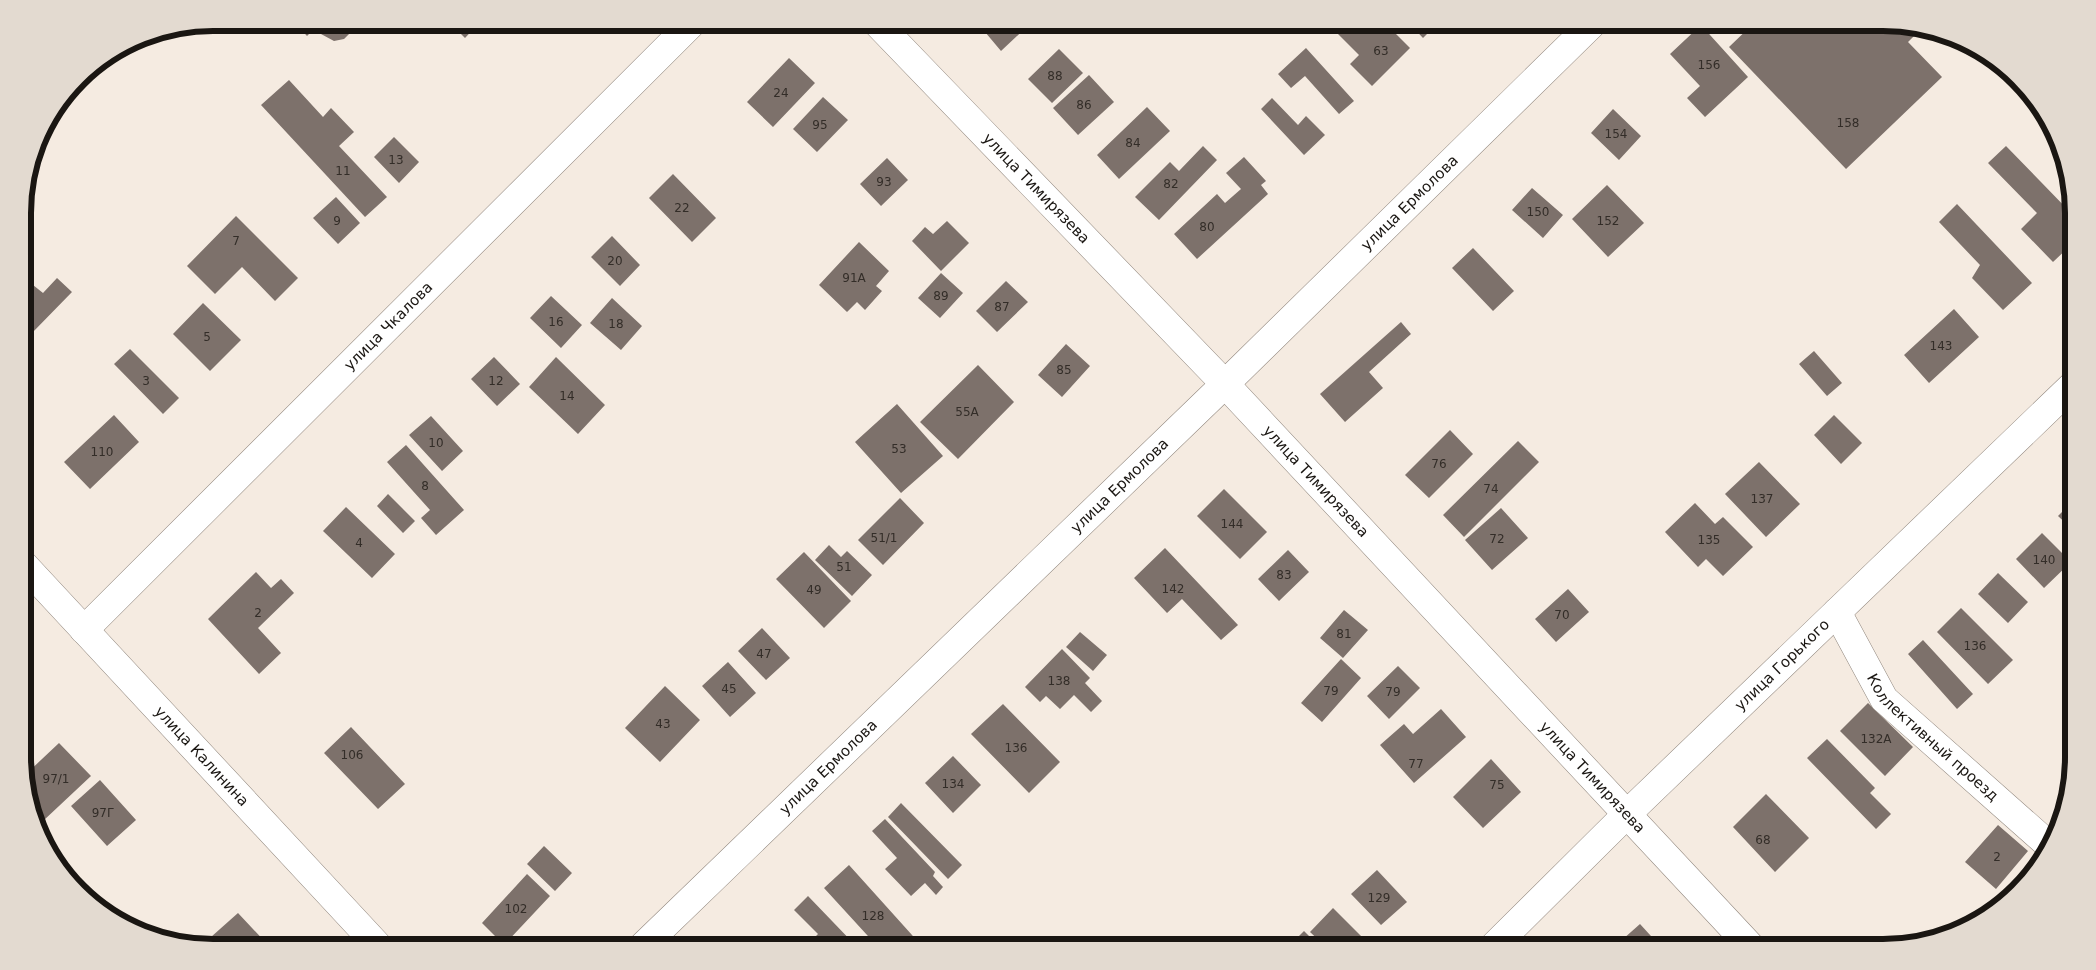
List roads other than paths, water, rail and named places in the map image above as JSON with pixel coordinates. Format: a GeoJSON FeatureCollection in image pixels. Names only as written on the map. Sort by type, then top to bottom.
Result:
{"type":"FeatureCollection","features":[{"type":"Feature","properties":{"kind":"street","name":"улица Чкалова"},"geometry":{"type":"LineString","coordinates":[[84,630],[684,31]]}},
{"type":"Feature","properties":{"kind":"street","name":"улица Тимирязева"},"geometry":{"type":"LineString","coordinates":[[885,31],[1225,384],[1744,939]]}},
{"type":"Feature","properties":{"kind":"street","name":"улица Ермолова"},"geometry":{"type":"LineString","coordinates":[[650,939],[1225,384],[1585,31]]}},
{"type":"Feature","properties":{"kind":"street","name":"улица Горького"},"geometry":{"type":"LineString","coordinates":[[1502,939],[1627,814],[2065,393]]}},
{"type":"Feature","properties":{"kind":"street","name":"улица Калинина"},"geometry":{"type":"LineString","coordinates":[[31,573],[371,939]]}},
{"type":"Feature","properties":{"kind":"street","name":"Коллективный проезд"},"geometry":{"type":"LineString","coordinates":[[1837,612],[1884,699],[2044,841]]}}]}
